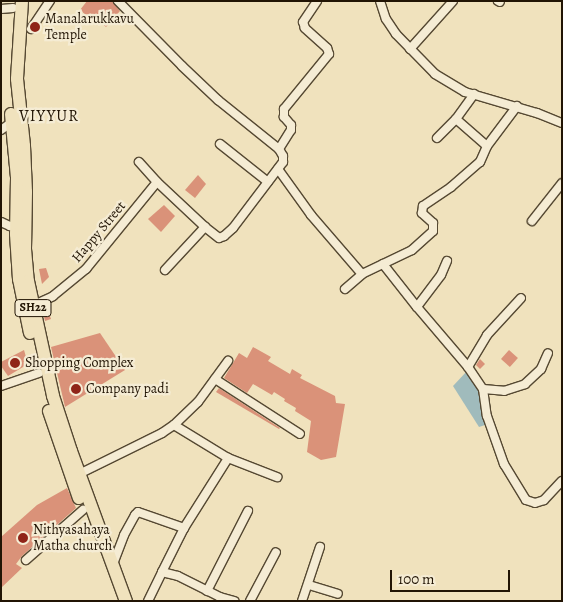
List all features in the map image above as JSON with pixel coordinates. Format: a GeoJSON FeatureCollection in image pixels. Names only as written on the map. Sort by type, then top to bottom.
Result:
{"type":"FeatureCollection","features":[{"type":"Feature","properties":{"kind":"main road","name":"SH22"},"geometry":{"type":"LineString","coordinates":[[12,5],[9,81],[17,178],[16,225],[19,279],[29,307],[53,396],[79,474],[126,601]]}},
{"type":"Feature","properties":{"kind":"main road","name":"SH22"},"geometry":{"type":"LineString","coordinates":[[12,5],[26,192],[25,249],[29,307],[39,372],[58,439],[118,601]]}},
{"type":"Feature","properties":{"kind":"street"},"geometry":{"type":"LineString","coordinates":[[30,29],[50,1]]}},
{"type":"Feature","properties":{"kind":"street"},"geometry":{"type":"LineString","coordinates":[[118,1],[182,66],[279,149],[283,156],[283,162],[278,169],[224,236],[214,236],[157,182],[139,162]]}},
{"type":"Feature","properties":{"kind":"street"},"geometry":{"type":"LineString","coordinates":[[279,149],[291,130],[291,125],[284,118],[284,109],[329,54],[327,48],[306,28],[304,22],[317,1]]}},
{"type":"Feature","properties":{"kind":"street"},"geometry":{"type":"LineString","coordinates":[[380,1],[386,19],[410,49],[435,74],[465,92],[517,106],[562,123]]}},
{"type":"Feature","properties":{"kind":"street"},"geometry":{"type":"LineString","coordinates":[[410,49],[453,1]]}},
{"type":"Feature","properties":{"kind":"street"},"geometry":{"type":"LineString","coordinates":[[437,138],[456,119],[474,94]]}},
{"type":"Feature","properties":{"kind":"street"},"geometry":{"type":"LineString","coordinates":[[345,288],[362,274],[412,250],[433,231],[433,223],[422,213],[423,206],[451,187],[480,162],[487,146],[517,106]]}},
{"type":"Feature","properties":{"kind":"street"},"geometry":{"type":"LineString","coordinates":[[456,119],[487,146]]}},
{"type":"Feature","properties":{"kind":"street"},"geometry":{"type":"LineString","coordinates":[[1,130],[12,122]]}},
{"type":"Feature","properties":{"kind":"street"},"geometry":{"type":"LineString","coordinates":[[220,144],[268,182]]}},
{"type":"Feature","properties":{"kind":"street"},"geometry":{"type":"LineString","coordinates":[[278,169],[311,216],[362,274]]}},
{"type":"Feature","properties":{"kind":"street","name":"Happy Street"},"geometry":{"type":"LineString","coordinates":[[29,307],[53,296],[86,269],[157,182]]}},
{"type":"Feature","properties":{"kind":"street"},"geometry":{"type":"LineString","coordinates":[[532,221],[562,183]]}},
{"type":"Feature","properties":{"kind":"street"},"geometry":{"type":"LineString","coordinates":[[1,222],[16,225]]}},
{"type":"Feature","properties":{"kind":"street"},"geometry":{"type":"LineString","coordinates":[[165,270],[204,227]]}},
{"type":"Feature","properties":{"kind":"street"},"geometry":{"type":"LineString","coordinates":[[417,307],[441,275],[447,261]]}},
{"type":"Feature","properties":{"kind":"street"},"geometry":{"type":"LineString","coordinates":[[383,264],[468,367],[483,389],[487,416],[504,464],[526,500],[535,503],[544,500],[562,481]]}},
{"type":"Feature","properties":{"kind":"street"},"geometry":{"type":"LineString","coordinates":[[468,367],[488,334],[521,298]]}},
{"type":"Feature","properties":{"kind":"street"},"geometry":{"type":"LineString","coordinates":[[483,389],[504,391],[525,384],[541,369],[548,353]]}},
{"type":"Feature","properties":{"kind":"street"},"geometry":{"type":"LineString","coordinates":[[79,474],[162,433],[174,425],[198,402],[228,361]]}},
{"type":"Feature","properties":{"kind":"street"},"geometry":{"type":"LineString","coordinates":[[1,386],[39,372]]}},
{"type":"Feature","properties":{"kind":"street"},"geometry":{"type":"LineString","coordinates":[[215,379],[300,434]]}},
{"type":"Feature","properties":{"kind":"street"},"geometry":{"type":"LineString","coordinates":[[174,425],[228,458],[277,477]]}},
{"type":"Feature","properties":{"kind":"street"},"geometry":{"type":"LineString","coordinates":[[148,601],[184,528],[228,458]]}},
{"type":"Feature","properties":{"kind":"street"},"geometry":{"type":"LineString","coordinates":[[26,560],[83,510]]}},
{"type":"Feature","properties":{"kind":"street"},"geometry":{"type":"LineString","coordinates":[[207,591],[248,511]]}},
{"type":"Feature","properties":{"kind":"street"},"geometry":{"type":"LineString","coordinates":[[113,564],[124,536],[138,512],[184,528]]}},
{"type":"Feature","properties":{"kind":"street"},"geometry":{"type":"LineString","coordinates":[[302,601],[309,585],[320,547]]}},
{"type":"Feature","properties":{"kind":"street"},"geometry":{"type":"LineString","coordinates":[[250,601],[276,552]]}},
{"type":"Feature","properties":{"kind":"street"},"geometry":{"type":"LineString","coordinates":[[162,572],[178,576],[207,591],[234,601]]}},
{"type":"Feature","properties":{"kind":"street"},"geometry":{"type":"LineString","coordinates":[[309,585],[338,594]]}},
{"type":"Feature","properties":{"kind":"water"},"geometry":{"type":"Polygon","coordinates":[[[468,370],[480,390],[488,424],[479,427],[453,386],[468,370]]]}},
{"type":"Feature","properties":{"kind":"building"},"geometry":{"type":"Polygon","coordinates":[[[87,1],[112,1],[120,11],[106,27],[97,19],[94,22],[80,10],[87,1]]]}},
{"type":"Feature","properties":{"kind":"building"},"geometry":{"type":"Polygon","coordinates":[[[198,175],[206,184],[195,198],[185,190],[198,175]]]}},
{"type":"Feature","properties":{"kind":"building"},"geometry":{"type":"Polygon","coordinates":[[[164,205],[175,216],[161,232],[148,219],[164,205]]]}},
{"type":"Feature","properties":{"kind":"building"},"geometry":{"type":"Polygon","coordinates":[[[46,268],[49,277],[42,284],[39,269],[46,268]]]}},
{"type":"Feature","properties":{"kind":"building"},"geometry":{"type":"Polygon","coordinates":[[[46,306],[51,319],[45,321],[42,307],[46,306]]]}},
{"type":"Feature","properties":{"kind":"building","name":"Company padi"},"geometry":{"type":"Polygon","coordinates":[[[100,333],[125,370],[65,407],[51,347],[100,333]]]}},
{"type":"Feature","properties":{"kind":"building"},"geometry":{"type":"Polygon","coordinates":[[[253,347],[271,357],[268,361],[290,374],[292,369],[302,375],[300,378],[335,396],[336,403],[345,404],[336,457],[321,460],[307,452],[311,421],[295,411],[296,408],[284,401],[285,399],[274,392],[272,395],[253,384],[247,393],[224,378],[239,353],[247,358],[253,347]]]}},
{"type":"Feature","properties":{"kind":"building","name":"Shopping Complex"},"geometry":{"type":"Polygon","coordinates":[[[24,350],[28,364],[8,376],[1,366],[1,362],[24,350]]]}},
{"type":"Feature","properties":{"kind":"building"},"geometry":{"type":"Polygon","coordinates":[[[509,350],[518,358],[510,367],[501,359],[509,350]]]}},
{"type":"Feature","properties":{"kind":"building"},"geometry":{"type":"Polygon","coordinates":[[[480,359],[485,364],[480,369],[476,365],[480,359]]]}},
{"type":"Feature","properties":{"kind":"building"},"geometry":{"type":"Polygon","coordinates":[[[219,388],[280,428],[216,392],[219,388]]]}},
{"type":"Feature","properties":{"kind":"building","name":"Nithyasahaya Matha church"},"geometry":{"type":"Polygon","coordinates":[[[67,488],[76,508],[22,556],[16,564],[22,568],[1,588],[1,537],[37,505],[67,488]]]}},
{"type":"Feature","properties":{"kind":"place","name":"Manalarukkavu Temple"},"geometry":{"type":"Point","coordinates":[35,27]}},
{"type":"Feature","properties":{"kind":"place","name":"Shopping Complex"},"geometry":{"type":"Point","coordinates":[15,363]}},
{"type":"Feature","properties":{"kind":"place","name":"Company padi"},"geometry":{"type":"Point","coordinates":[76,389]}},
{"type":"Feature","properties":{"kind":"place","name":"Nithyasahaya Matha church"},"geometry":{"type":"Point","coordinates":[23,538]}},
{"type":"Feature","properties":{"kind":"district","name":"VIYYUR"},"geometry":{"type":"Point","coordinates":[49,116]}}]}
